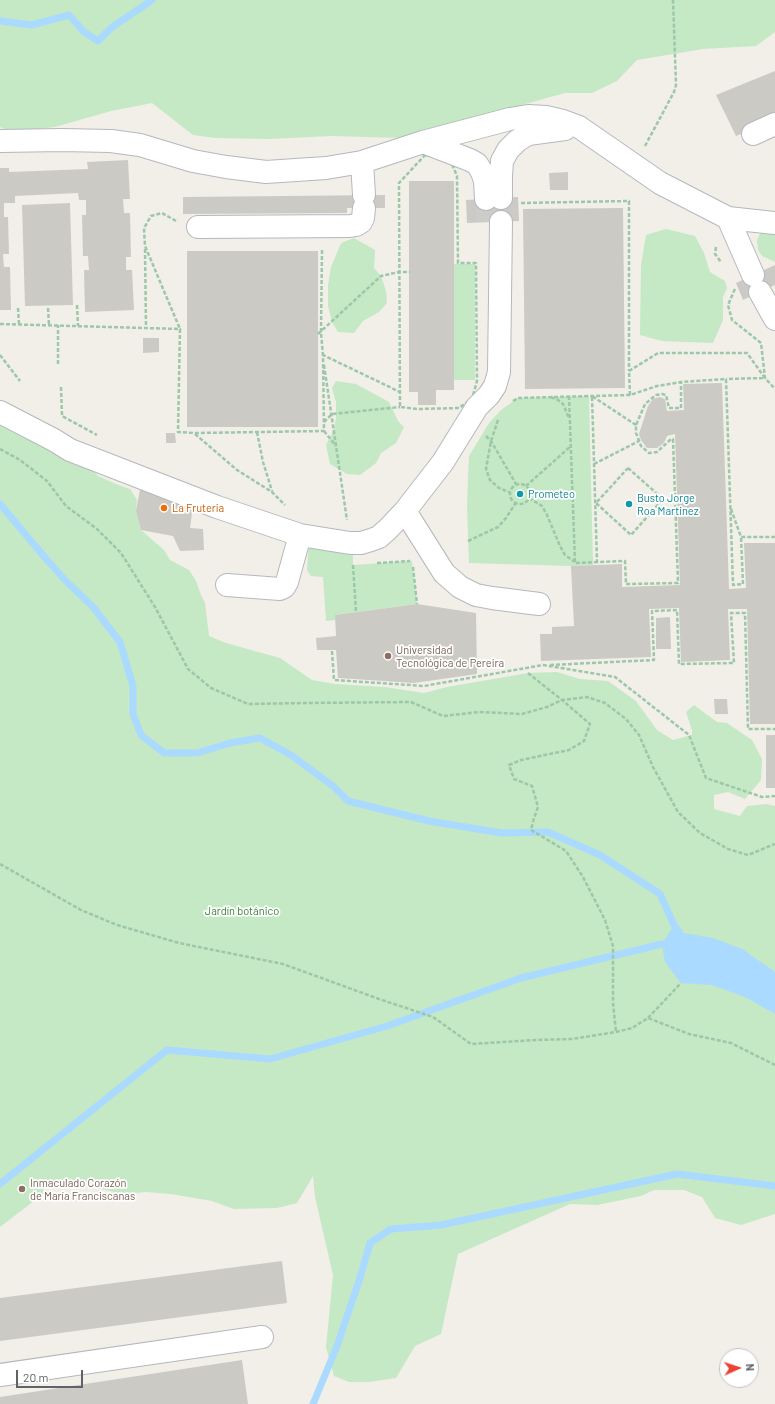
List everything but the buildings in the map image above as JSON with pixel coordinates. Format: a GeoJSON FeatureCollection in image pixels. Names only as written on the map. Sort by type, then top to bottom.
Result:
{"type":"FeatureCollection","features":[{"type":"Feature","properties":{"kind":"street"},"geometry":{"type":"LineString","coordinates":[[0,141],[111,141],[140,145],[193,161],[266,172],[326,168],[362,162],[423,142],[488,124],[528,116],[546,117],[579,127],[633,166],[660,183],[728,218],[775,223]]}},
{"type":"Feature","properties":{"kind":"street"},"geometry":{"type":"LineString","coordinates":[[753,134],[775,124]]}},
{"type":"Feature","properties":{"kind":"street"},"geometry":{"type":"LineString","coordinates":[[501,200],[500,176],[502,161],[508,150],[516,141],[528,134],[536,132],[579,127]]}},
{"type":"Feature","properties":{"kind":"street"},"geometry":{"type":"LineString","coordinates":[[423,142],[477,164],[485,181],[501,200]]}},
{"type":"Feature","properties":{"kind":"street"},"geometry":{"type":"LineString","coordinates":[[188,224],[356,226],[363,218],[364,201],[362,162]]}},
{"type":"Feature","properties":{"kind":"street"},"geometry":{"type":"LineString","coordinates":[[728,218],[749,284],[775,320]]}},
{"type":"Feature","properties":{"kind":"street"},"geometry":{"type":"LineString","coordinates":[[0,412],[70,450],[217,507],[300,535],[350,535],[361,543],[378,537],[405,511],[443,462],[477,407],[485,367],[494,222]]}},
{"type":"Feature","properties":{"kind":"street"},"geometry":{"type":"LineString","coordinates":[[405,511],[444,573],[460,587],[476,595],[539,604]]}},
{"type":"Feature","properties":{"kind":"street"},"geometry":{"type":"LineString","coordinates":[[227,585],[276,588],[284,587],[287,582],[300,535]]}},
{"type":"Feature","properties":{"kind":"street"},"geometry":{"type":"LineString","coordinates":[[0,1375],[262,1337]]}},
{"type":"Feature","properties":{"kind":"path"},"geometry":{"type":"LineString","coordinates":[[633,166],[674,92],[676,84],[673,0]]}},
{"type":"Feature","properties":{"kind":"path"},"geometry":{"type":"LineString","coordinates":[[324,423],[332,414],[400,407],[418,410],[459,408],[472,399],[477,381],[476,263],[458,263],[457,176],[451,162],[436,156],[426,156],[399,183],[400,407]]}},
{"type":"Feature","properties":{"kind":"path"},"geometry":{"type":"LineString","coordinates":[[501,200],[629,201],[630,395]]}},
{"type":"Feature","properties":{"kind":"path"},"geometry":{"type":"LineString","coordinates":[[146,328],[144,228],[151,216],[162,212],[188,224]]}},
{"type":"Feature","properties":{"kind":"path"},"geometry":{"type":"LineString","coordinates":[[716,240],[715,254],[724,266]]}},
{"type":"Feature","properties":{"kind":"path"},"geometry":{"type":"LineString","coordinates":[[145,246],[180,329],[178,432],[195,434],[324,431]]}},
{"type":"Feature","properties":{"kind":"path"},"geometry":{"type":"LineString","coordinates":[[322,250],[320,333],[350,535],[356,612]]}},
{"type":"Feature","properties":{"kind":"path"},"geometry":{"type":"LineString","coordinates":[[320,333],[381,276],[399,272],[410,272]]}},
{"type":"Feature","properties":{"kind":"path"},"geometry":{"type":"LineString","coordinates":[[749,284],[734,291],[728,305],[732,320],[761,343],[765,378]]}},
{"type":"Feature","properties":{"kind":"path"},"geometry":{"type":"LineString","coordinates":[[77,305],[78,326]]}},
{"type":"Feature","properties":{"kind":"path"},"geometry":{"type":"LineString","coordinates":[[18,308],[19,324]]}},
{"type":"Feature","properties":{"kind":"path"},"geometry":{"type":"LineString","coordinates":[[48,308],[49,325]]}},
{"type":"Feature","properties":{"kind":"path"},"geometry":{"type":"LineString","coordinates":[[0,324],[180,329]]}},
{"type":"Feature","properties":{"kind":"path"},"geometry":{"type":"LineString","coordinates":[[58,325],[58,364]]}},
{"type":"Feature","properties":{"kind":"path"},"geometry":{"type":"LineString","coordinates":[[629,371],[658,352],[747,353],[775,390]]}},
{"type":"Feature","properties":{"kind":"path"},"geometry":{"type":"LineString","coordinates":[[0,355],[20,381]]}},
{"type":"Feature","properties":{"kind":"path"},"geometry":{"type":"LineString","coordinates":[[323,355],[400,392]]}},
{"type":"Feature","properties":{"kind":"path"},"geometry":{"type":"LineString","coordinates":[[323,355],[324,431],[337,447]]}},
{"type":"Feature","properties":{"kind":"path"},"geometry":{"type":"LineString","coordinates":[[512,402],[518,398],[630,395],[657,386],[681,382],[765,378]]}},
{"type":"Feature","properties":{"kind":"path"},"geometry":{"type":"LineString","coordinates":[[726,379],[730,506],[733,585],[743,584],[741,537],[730,506]]}},
{"type":"Feature","properties":{"kind":"path"},"geometry":{"type":"LineString","coordinates":[[529,498],[542,506],[565,555],[575,563],[625,561],[626,584],[678,583],[673,439],[657,452],[649,453],[641,446],[636,425],[645,404],[656,395],[666,395],[669,408],[682,408],[681,382]]}},
{"type":"Feature","properties":{"kind":"path"},"geometry":{"type":"LineString","coordinates":[[518,391],[518,398]]}},
{"type":"Feature","properties":{"kind":"path"},"geometry":{"type":"LineString","coordinates":[[569,396],[575,563]]}},
{"type":"Feature","properties":{"kind":"path"},"geometry":{"type":"LineString","coordinates":[[592,396],[636,425]]}},
{"type":"Feature","properties":{"kind":"path"},"geometry":{"type":"LineString","coordinates":[[592,396],[597,562]]}},
{"type":"Feature","properties":{"kind":"path"},"geometry":{"type":"LineString","coordinates":[[550,397],[563,404],[570,419]]}},
{"type":"Feature","properties":{"kind":"path"},"geometry":{"type":"LineString","coordinates":[[498,418],[491,441],[486,468],[490,480],[499,488],[509,492]]}},
{"type":"Feature","properties":{"kind":"path"},"geometry":{"type":"LineString","coordinates":[[257,432],[263,462],[272,492]]}},
{"type":"Feature","properties":{"kind":"path"},"geometry":{"type":"LineString","coordinates":[[483,433],[491,441],[516,484]]}},
{"type":"Feature","properties":{"kind":"path"},"geometry":{"type":"LineString","coordinates":[[195,434],[237,470],[272,492],[288,508]]}},
{"type":"Feature","properties":{"kind":"path"},"geometry":{"type":"LineString","coordinates":[[594,464],[639,441]]}},
{"type":"Feature","properties":{"kind":"path"},"geometry":{"type":"LineString","coordinates":[[526,486],[571,446]]}},
{"type":"Feature","properties":{"kind":"path"},"geometry":{"type":"LineString","coordinates":[[0,449],[20,460],[47,482],[66,506],[97,529],[121,553],[155,607],[188,669],[211,688],[248,704],[411,702],[443,716],[479,712],[522,714],[547,707],[562,700],[587,697],[605,703],[626,719],[639,735],[653,767],[678,812],[700,833],[728,849],[748,855],[775,844]]}},
{"type":"Feature","properties":{"kind":"path"},"geometry":{"type":"LineString","coordinates":[[628,468],[663,499],[631,535],[596,503],[628,468]]}},
{"type":"Feature","properties":{"kind":"path"},"geometry":{"type":"LineString","coordinates":[[520,483],[526,486],[529,490],[528,501],[521,504],[515,504],[510,499],[509,492],[511,488],[520,483]]}},
{"type":"Feature","properties":{"kind":"path"},"geometry":{"type":"LineString","coordinates":[[468,542],[498,527],[515,504]]}},
{"type":"Feature","properties":{"kind":"path"},"geometry":{"type":"LineString","coordinates":[[741,537],[775,537]]}},
{"type":"Feature","properties":{"kind":"path"},"geometry":{"type":"LineString","coordinates":[[375,564],[412,561],[417,604]]}},
{"type":"Feature","properties":{"kind":"path"},"geometry":{"type":"LineString","coordinates":[[352,565],[360,564]]}},
{"type":"Feature","properties":{"kind":"path"},"geometry":{"type":"LineString","coordinates":[[332,651],[334,680],[424,686],[543,665],[654,660],[652,610],[677,610],[679,664],[734,662],[731,613],[745,613],[748,729],[775,729]]}},
{"type":"Feature","properties":{"kind":"path"},"geometry":{"type":"LineString","coordinates":[[543,665],[615,677],[689,735],[706,778],[762,797],[775,796]]}},
{"type":"Feature","properties":{"kind":"path"},"geometry":{"type":"LineString","coordinates":[[528,673],[590,724],[584,741],[569,750],[521,760],[510,765],[514,778],[532,786],[538,808],[531,830],[566,851],[583,877],[605,920],[613,946],[613,1003],[616,1032]]}},
{"type":"Feature","properties":{"kind":"path"},"geometry":{"type":"LineString","coordinates":[[0,864],[81,910],[118,925],[179,943],[284,964],[433,1017],[471,1044],[572,1039],[632,1028],[648,1018],[681,983]]}},
{"type":"Feature","properties":{"kind":"path"},"geometry":{"type":"LineString","coordinates":[[648,1018],[689,1034],[732,1043],[775,1065]]}},
{"type":"Feature","properties":{"kind":"green space"},"geometry":{"type":"Polygon","coordinates":[[[0,0],[775,0],[775,32],[756,46],[703,49],[637,60],[617,81],[592,93],[565,93],[403,138],[331,136],[269,139],[216,138],[193,135],[152,103],[111,111],[55,127],[12,132],[0,127],[0,0]]]}},
{"type":"Feature","properties":{"kind":"green space"},"geometry":{"type":"Polygon","coordinates":[[[775,227],[775,262],[762,256],[758,250],[757,240],[761,232],[775,227]]]}},
{"type":"Feature","properties":{"kind":"green space"},"geometry":{"type":"Polygon","coordinates":[[[666,229],[695,236],[704,253],[710,272],[725,281],[727,288],[723,297],[723,320],[713,343],[662,341],[640,335],[641,265],[646,235],[666,229]]]}},
{"type":"Feature","properties":{"kind":"green space"},"geometry":{"type":"Polygon","coordinates":[[[354,238],[375,250],[374,268],[381,276],[386,291],[387,303],[379,312],[363,321],[354,333],[338,332],[332,322],[328,306],[328,285],[331,267],[341,243],[354,238]]]}},
{"type":"Feature","properties":{"kind":"green space"},"geometry":{"type":"Polygon","coordinates":[[[454,264],[475,264],[475,380],[454,380],[454,264]]]}},
{"type":"Feature","properties":{"kind":"green space"},"geometry":{"type":"Polygon","coordinates":[[[336,381],[356,384],[389,402],[398,421],[404,427],[396,443],[381,453],[376,463],[360,475],[347,474],[330,464],[326,445],[334,429],[336,418],[336,402],[332,388],[336,381]]]}},
{"type":"Feature","properties":{"kind":"green space"},"geometry":{"type":"Polygon","coordinates":[[[589,396],[593,565],[571,566],[469,563],[467,506],[469,456],[489,423],[501,410],[518,398],[589,396]]]}},
{"type":"Feature","properties":{"kind":"green space","name":"Jardín botánico"},"geometry":{"type":"Polygon","coordinates":[[[0,412],[70,450],[77,466],[88,466],[98,476],[130,489],[137,500],[136,511],[141,530],[164,550],[170,560],[189,570],[196,581],[205,603],[209,636],[226,643],[280,658],[312,680],[335,684],[385,687],[424,693],[447,687],[528,673],[557,672],[580,679],[608,681],[636,701],[657,730],[673,740],[692,735],[692,730],[686,712],[694,705],[717,722],[727,723],[752,740],[762,759],[761,780],[745,799],[728,792],[714,795],[714,809],[740,816],[747,806],[767,804],[775,806],[775,1214],[741,1225],[715,1218],[702,1197],[684,1190],[654,1190],[641,1196],[597,1205],[570,1204],[458,1254],[441,1334],[415,1346],[396,1378],[369,1382],[349,1382],[334,1376],[326,1347],[333,1275],[315,1197],[313,1176],[297,1203],[277,1208],[234,1209],[212,1201],[171,1194],[146,1192],[123,1194],[89,1186],[67,1183],[44,1185],[43,1194],[0,1227],[0,412]]]}},
{"type":"Feature","properties":{"kind":"green space"},"geometry":{"type":"Polygon","coordinates":[[[309,540],[353,545],[353,565],[412,561],[417,604],[335,615],[335,620],[326,621],[323,577],[311,576],[307,570],[309,540]]]}},
{"type":"Feature","properties":{"kind":"water"},"geometry":{"type":"Polygon","coordinates":[[[674,925],[684,933],[713,938],[742,949],[775,972],[775,1014],[745,997],[712,985],[681,983],[665,962],[662,944],[674,925]]]}},
{"type":"Feature","properties":{"kind":"waterway"},"geometry":{"type":"LineString","coordinates":[[0,21],[32,25],[69,15],[84,32],[98,41],[111,28],[152,0]]}},
{"type":"Feature","properties":{"kind":"waterway"},"geometry":{"type":"LineString","coordinates":[[0,504],[65,580],[93,607],[120,642],[133,686],[133,714],[141,735],[164,753],[197,753],[230,743],[260,738],[291,755],[333,786],[348,801],[429,821],[502,833],[548,832],[600,855],[660,894],[674,925],[679,932]]}},
{"type":"Feature","properties":{"kind":"waterway"},"geometry":{"type":"LineString","coordinates":[[0,1184],[167,1050],[270,1059],[387,1026],[521,978],[662,944],[669,946]]}},
{"type":"Feature","properties":{"kind":"waterway"},"geometry":{"type":"LineString","coordinates":[[313,1404],[337,1346],[370,1243],[391,1229],[441,1225],[677,1174],[775,1186]]}},
{"type":"Feature","properties":{"kind":"tunnel"},"geometry":{"type":"LineString","coordinates":[[486,199],[487,222]]}},
{"type":"Feature","properties":{"kind":"place","name":"Prometeo"},"geometry":{"type":"Point","coordinates":[520,494]}},
{"type":"Feature","properties":{"kind":"place","name":"Busto Jorge Roa Martinez"},"geometry":{"type":"Point","coordinates":[629,504]}},
{"type":"Feature","properties":{"kind":"place","name":"La Fruteria"},"geometry":{"type":"Point","coordinates":[164,508]}},
{"type":"Feature","properties":{"kind":"place","name":"Universidad Tecnológica de Pereira"},"geometry":{"type":"Point","coordinates":[388,656]}},
{"type":"Feature","properties":{"kind":"place","name":"Inmaculado Corazón de María Franciscanas"},"geometry":{"type":"Point","coordinates":[22,1189]}}]}
